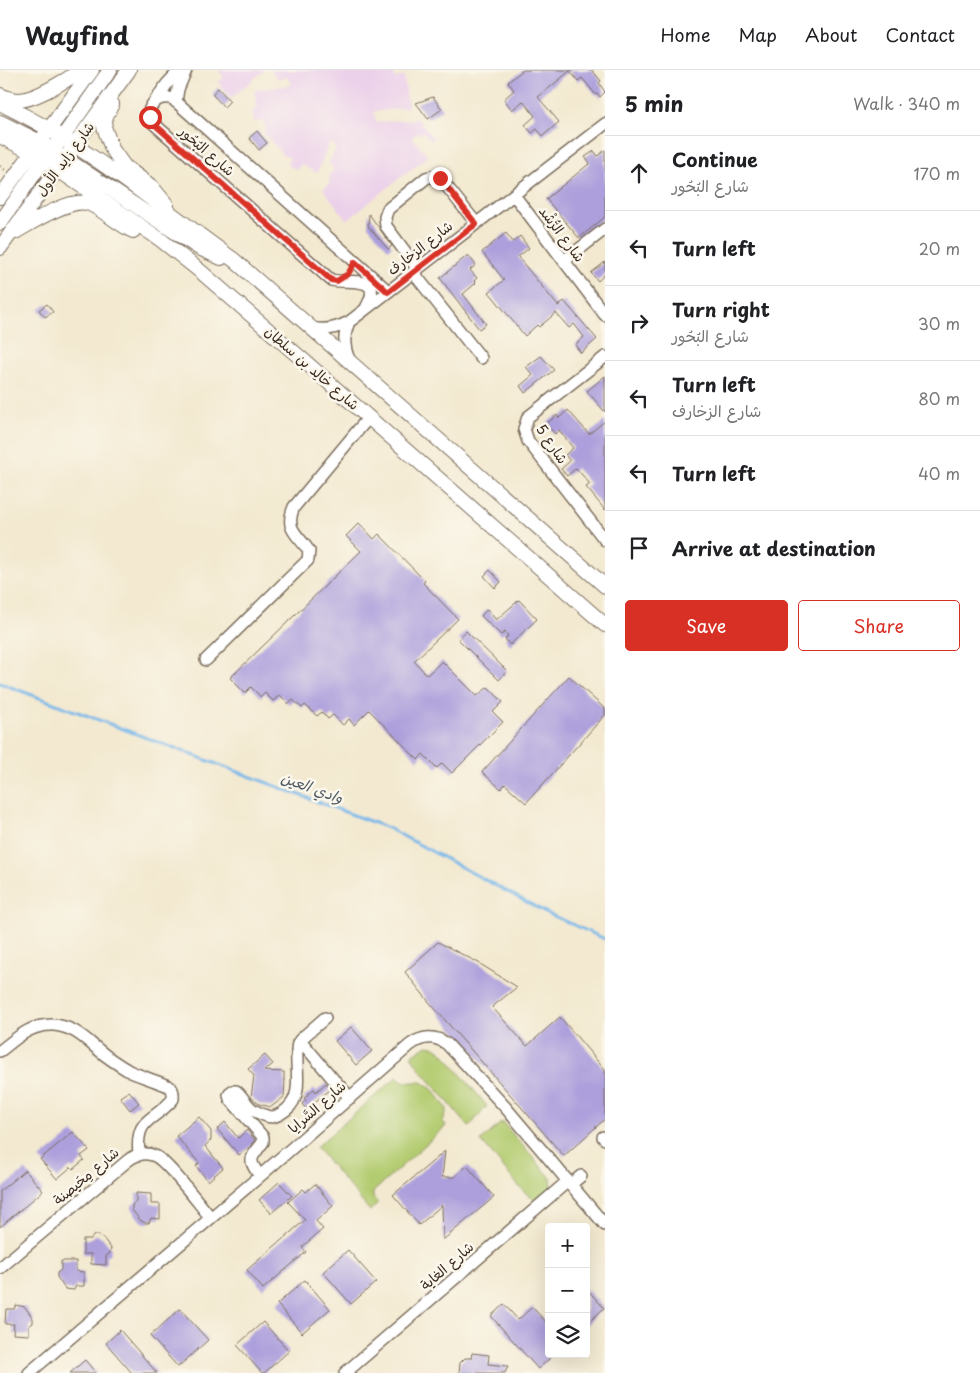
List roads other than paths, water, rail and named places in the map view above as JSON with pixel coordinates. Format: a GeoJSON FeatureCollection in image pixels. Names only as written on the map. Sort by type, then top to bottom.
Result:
{"type":"FeatureCollection","features":[{"type":"Feature","properties":{"kind":"main road"},"geometry":{"type":"LineString","coordinates":[[0,95],[11,99],[24,99],[60,84],[81,70]]}},
{"type":"Feature","properties":{"kind":"main road"},"geometry":{"type":"LineString","coordinates":[[49,130],[92,70]]}},
{"type":"Feature","properties":{"kind":"main road"},"geometry":{"type":"LineString","coordinates":[[0,223],[110,70]]}},
{"type":"Feature","properties":{"kind":"main road"},"geometry":{"type":"LineString","coordinates":[[129,70],[106,116],[105,133],[119,161],[152,187],[176,216]]}},
{"type":"Feature","properties":{"kind":"main road","name":"شارع زايد الأول"},"geometry":{"type":"LineString","coordinates":[[75,146],[129,70]]}},
{"type":"Feature","properties":{"kind":"main road","name":"شارع خالِد بن سلطان"},"geometry":{"type":"LineString","coordinates":[[0,103],[49,130],[52,152]]}},
{"type":"Feature","properties":{"kind":"main road"},"geometry":{"type":"LineString","coordinates":[[0,122],[52,152],[199,248],[221,258],[234,260]]}},
{"type":"Feature","properties":{"kind":"main road","name":"شارع خالِد بن سلطان"},"geometry":{"type":"LineString","coordinates":[[0,136],[52,152],[161,240],[253,316],[604,625]]}},
{"type":"Feature","properties":{"kind":"main road","name":"شارع خالِد بن سلطان"},"geometry":{"type":"LineString","coordinates":[[52,152],[75,146],[176,216],[234,260],[605,586]]}},
{"type":"Feature","properties":{"kind":"main road"},"geometry":{"type":"LineString","coordinates":[[0,197],[52,152]]}},
{"type":"Feature","properties":{"kind":"main road","name":"شارع زايد الأول"},"geometry":{"type":"LineString","coordinates":[[0,248],[10,235],[52,152]]}},
{"type":"Feature","properties":{"kind":"main road"},"geometry":{"type":"LineString","coordinates":[[0,174],[2,180],[0,190]]}},
{"type":"Feature","properties":{"kind":"main road"},"geometry":{"type":"LineString","coordinates":[[10,235],[40,218],[71,204],[82,202],[93,206],[132,231],[161,240]]}},
{"type":"Feature","properties":{"kind":"street"},"geometry":{"type":"LineString","coordinates":[[155,101],[180,70]]}},
{"type":"Feature","properties":{"kind":"street"},"geometry":{"type":"LineString","coordinates":[[155,101],[167,97],[176,102],[178,89],[186,70]]}},
{"type":"Feature","properties":{"kind":"street","name":"شارع البُحُور"},"geometry":{"type":"LineString","coordinates":[[155,101],[149,111],[153,123],[331,280],[337,281]]}},
{"type":"Feature","properties":{"kind":"street","name":"شارع البُحُور"},"geometry":{"type":"LineString","coordinates":[[176,102],[388,292]]}},
{"type":"Feature","properties":{"kind":"street","name":"شارع الزخارف"},"geometry":{"type":"LineString","coordinates":[[310,328],[318,330],[334,328],[349,322],[605,124]]}},
{"type":"Feature","properties":{"kind":"street"},"geometry":{"type":"LineString","coordinates":[[476,224],[440,178],[432,176],[426,178],[391,206],[385,217],[386,226],[415,271],[482,358]]}},
{"type":"Feature","properties":{"kind":"street","name":"شارع الرُّشْد"},"geometry":{"type":"LineString","coordinates":[[514,195],[605,315]]}},
{"type":"Feature","properties":{"kind":"street"},"geometry":{"type":"LineString","coordinates":[[564,261],[605,229]]}},
{"type":"Feature","properties":{"kind":"street"},"geometry":{"type":"LineString","coordinates":[[337,281],[348,274],[355,262]]}},
{"type":"Feature","properties":{"kind":"street"},"geometry":{"type":"LineString","coordinates":[[337,281],[361,282],[367,285],[372,298],[366,308]]}},
{"type":"Feature","properties":{"kind":"street"},"geometry":{"type":"LineString","coordinates":[[349,322],[344,347],[350,363]]}},
{"type":"Feature","properties":{"kind":"street","name":"شارع 5"},"geometry":{"type":"LineString","coordinates":[[605,357],[528,417],[524,429],[528,441],[605,540]]}},
{"type":"Feature","properties":{"kind":"street"},"geometry":{"type":"LineString","coordinates":[[206,660],[308,560],[308,551],[292,530],[291,513],[297,502],[369,417]]}},
{"type":"Feature","properties":{"kind":"street"},"geometry":{"type":"LineString","coordinates":[[260,1176],[251,1161],[253,1153],[263,1142],[263,1136],[230,1100],[229,1095],[232,1091],[236,1091],[254,1110],[272,1118],[278,1116],[291,1105],[297,1095],[297,1046],[300,1040],[325,1018]]}},
{"type":"Feature","properties":{"kind":"street"},"geometry":{"type":"LineString","coordinates":[[0,1051],[28,1030],[45,1025],[62,1026],[80,1034],[123,1067],[142,1077],[169,1086],[173,1091],[172,1099],[144,1124],[140,1131],[138,1139],[139,1154]]}},
{"type":"Feature","properties":{"kind":"street","name":"شارع السَّرايا"},"geometry":{"type":"LineString","coordinates":[[28,1373],[414,1042],[424,1038],[436,1038],[447,1044],[506,1108],[569,1183],[602,1216]]}},
{"type":"Feature","properties":{"kind":"street"},"geometry":{"type":"LineString","coordinates":[[300,1040],[350,1098]]}},
{"type":"Feature","properties":{"kind":"street","name":"شارع مِحَيصنة"},"geometry":{"type":"LineString","coordinates":[[0,1268],[132,1157],[139,1154],[147,1154],[162,1160],[211,1218]]}},
{"type":"Feature","properties":{"kind":"street","name":"شارع الغاية"},"geometry":{"type":"LineString","coordinates":[[345,1373],[569,1183],[581,1176]]}},
{"type":"Feature","properties":{"kind":"waterway","name":"وادي العين"},"geometry":{"type":"LineString","coordinates":[[0,683],[388,828],[549,914],[605,939]]}}]}
